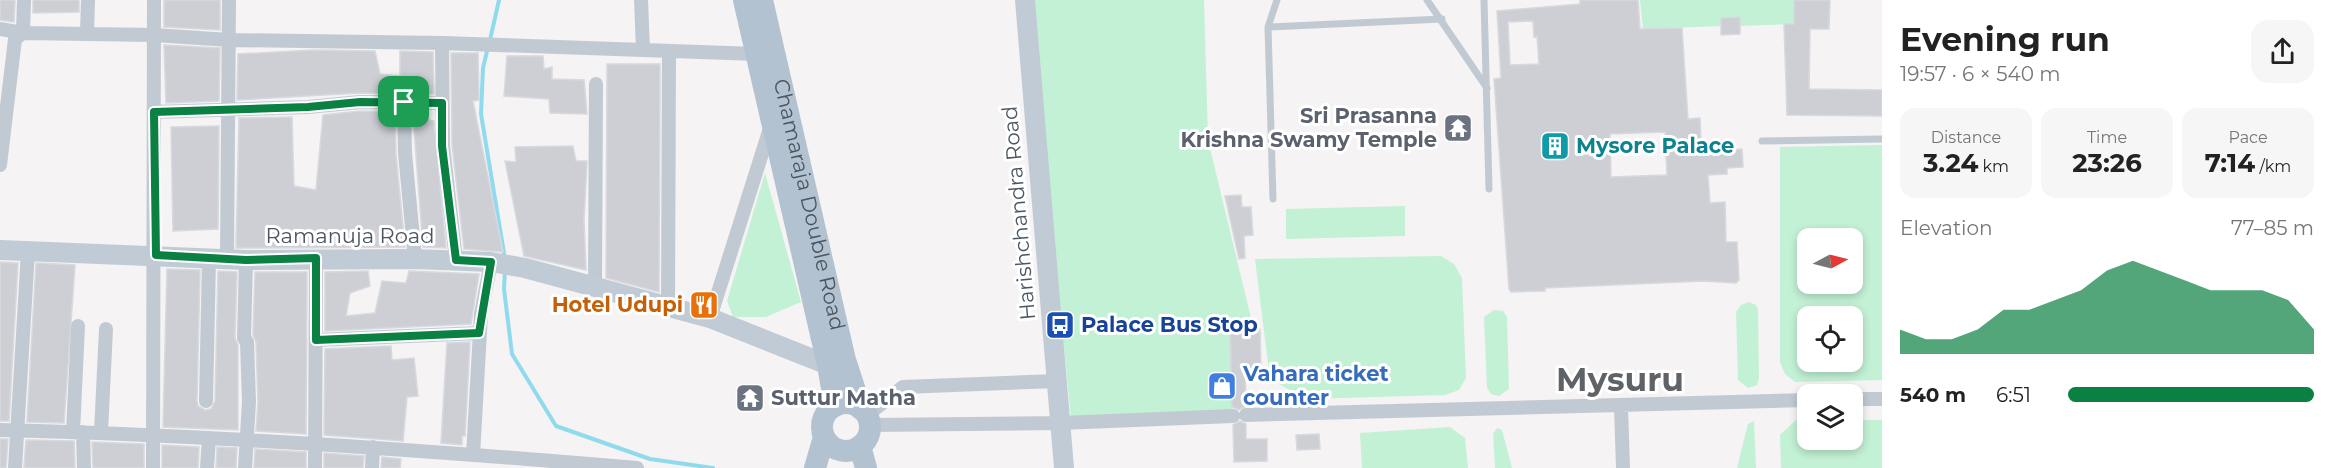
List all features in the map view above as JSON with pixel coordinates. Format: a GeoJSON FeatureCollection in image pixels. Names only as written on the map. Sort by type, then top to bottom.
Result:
{"type":"FeatureCollection","features":[{"type":"Feature","properties":{"kind":"main road"},"geometry":{"type":"LineString","coordinates":[[744,0],[828,365],[835,406]]}},
{"type":"Feature","properties":{"kind":"main road","name":"Chamaraja Double Road"},"geometry":{"type":"LineString","coordinates":[[762,0],[845,360],[866,416]]}},
{"type":"Feature","properties":{"kind":"main road"},"geometry":{"type":"LineString","coordinates":[[815,468],[847,454],[869,433],[866,416],[844,403],[835,406],[823,419],[847,454]]}},
{"type":"Feature","properties":{"kind":"street"},"geometry":{"type":"LineString","coordinates":[[23,33],[24,0]]}},
{"type":"Feature","properties":{"kind":"street"},"geometry":{"type":"LineString","coordinates":[[87,34],[88,0]]}},
{"type":"Feature","properties":{"kind":"street"},"geometry":{"type":"LineString","coordinates":[[153,468],[156,255],[154,0]]}},
{"type":"Feature","properties":{"kind":"street"},"geometry":{"type":"LineString","coordinates":[[206,401],[228,259],[229,0]]}},
{"type":"Feature","properties":{"kind":"street"},"geometry":{"type":"LineString","coordinates":[[641,0],[643,50]]}},
{"type":"Feature","properties":{"kind":"street"},"geometry":{"type":"LineString","coordinates":[[769,0],[769,27]]}},
{"type":"Feature","properties":{"kind":"street","name":"Harishchandra Road"},"geometry":{"type":"LineString","coordinates":[[1025,0],[1064,468]]}},
{"type":"Feature","properties":{"kind":"street"},"geometry":{"type":"LineString","coordinates":[[0,29],[23,33],[154,35],[229,40],[442,43],[757,54]]}},
{"type":"Feature","properties":{"kind":"street"},"geometry":{"type":"LineString","coordinates":[[0,165],[15,39],[23,33]]}},
{"type":"Feature","properties":{"kind":"street"},"geometry":{"type":"LineString","coordinates":[[442,43],[442,146],[456,260]]}},
{"type":"Feature","properties":{"kind":"street"},"geometry":{"type":"LineString","coordinates":[[668,308],[669,51]]}},
{"type":"Feature","properties":{"kind":"street"},"geometry":{"type":"LineString","coordinates":[[594,288],[596,84]]}},
{"type":"Feature","properties":{"kind":"street"},"geometry":{"type":"LineString","coordinates":[[154,112],[404,102],[442,103]]}},
{"type":"Feature","properties":{"kind":"street"},"geometry":{"type":"LineString","coordinates":[[404,102],[405,153],[415,259]]}},
{"type":"Feature","properties":{"kind":"street"},"geometry":{"type":"LineString","coordinates":[[710,318],[772,120]]}},
{"type":"Feature","properties":{"kind":"street","name":"Ramanuja Road"},"geometry":{"type":"LineString","coordinates":[[0,250],[228,259],[415,259],[491,262],[525,268],[710,318],[828,365]]}},
{"type":"Feature","properties":{"kind":"street"},"geometry":{"type":"LineString","coordinates":[[15,468],[28,251]]}},
{"type":"Feature","properties":{"kind":"street"},"geometry":{"type":"LineString","coordinates":[[315,468],[316,258]]}},
{"type":"Feature","properties":{"kind":"street"},"geometry":{"type":"LineString","coordinates":[[228,259],[244,338],[247,342],[249,402],[245,468]]}},
{"type":"Feature","properties":{"kind":"street"},"geometry":{"type":"LineString","coordinates":[[473,455],[479,333],[491,262]]}},
{"type":"Feature","properties":{"kind":"street"},"geometry":{"type":"LineString","coordinates":[[78,326],[78,432],[84,468]]}},
{"type":"Feature","properties":{"kind":"street"},"geometry":{"type":"LineString","coordinates":[[101,432],[106,328]]}},
{"type":"Feature","properties":{"kind":"street"},"geometry":{"type":"LineString","coordinates":[[316,340],[479,333]]}},
{"type":"Feature","properties":{"kind":"street"},"geometry":{"type":"LineString","coordinates":[[866,416],[903,387],[1057,381]]}},
{"type":"Feature","properties":{"kind":"street"},"geometry":{"type":"LineString","coordinates":[[1863,399],[1882,399]]}},
{"type":"Feature","properties":{"kind":"street"},"geometry":{"type":"LineString","coordinates":[[866,416],[1061,423],[1797,400]]}},
{"type":"Feature","properties":{"kind":"street"},"geometry":{"type":"LineString","coordinates":[[1621,406],[1623,468]]}},
{"type":"Feature","properties":{"kind":"street"},"geometry":{"type":"LineString","coordinates":[[0,430],[152,434],[246,441],[316,443],[636,468]]}},
{"type":"Feature","properties":{"kind":"street"},"geometry":{"type":"LineString","coordinates":[[207,468],[209,438]]}},
{"type":"Feature","properties":{"kind":"street"},"geometry":{"type":"LineString","coordinates":[[372,468],[373,447]]}},
{"type":"Feature","properties":{"kind":"street"},"geometry":{"type":"LineString","coordinates":[[438,453],[440,468]]}},
{"type":"Feature","properties":{"kind":"lane"},"geometry":{"type":"LineString","coordinates":[[1273,199],[1268,27],[1277,0]]}},
{"type":"Feature","properties":{"kind":"lane"},"geometry":{"type":"LineString","coordinates":[[1427,0],[1487,88]]}},
{"type":"Feature","properties":{"kind":"lane"},"geometry":{"type":"LineString","coordinates":[[1484,0],[1489,189]]}},
{"type":"Feature","properties":{"kind":"lane"},"geometry":{"type":"LineString","coordinates":[[1268,27],[1442,19]]}},
{"type":"Feature","properties":{"kind":"lane"},"geometry":{"type":"LineString","coordinates":[[1762,141],[1882,139]]}},
{"type":"Feature","properties":{"kind":"green space"},"geometry":{"type":"Polygon","coordinates":[[[1030,0],[1204,0],[1208,140],[1252,322],[1230,330],[1233,416],[1071,419],[1030,0]]]}},
{"type":"Feature","properties":{"kind":"green space"},"geometry":{"type":"Polygon","coordinates":[[[1640,0],[1794,0],[1794,24],[1740,26],[1739,17],[1721,18],[1721,26],[1643,29],[1640,0]]]}},
{"type":"Feature","properties":{"kind":"green space"},"geometry":{"type":"Polygon","coordinates":[[[1882,145],[1882,380],[1795,382],[1785,374],[1780,362],[1780,147],[1882,145]]]}},
{"type":"Feature","properties":{"kind":"green space"},"geometry":{"type":"Polygon","coordinates":[[[765,173],[801,302],[766,317],[733,317],[727,301],[765,173]]]}},
{"type":"Feature","properties":{"kind":"green space"},"geometry":{"type":"Polygon","coordinates":[[[1405,206],[1405,236],[1286,239],[1286,209],[1405,206]]]}},
{"type":"Feature","properties":{"kind":"green space"},"geometry":{"type":"Polygon","coordinates":[[[1441,256],[1454,264],[1462,278],[1466,378],[1459,390],[1445,395],[1306,399],[1270,379],[1255,259],[1441,256]]]}},
{"type":"Feature","properties":{"kind":"green space"},"geometry":{"type":"Polygon","coordinates":[[[1749,302],[1756,305],[1758,310],[1759,379],[1757,385],[1748,388],[1738,380],[1736,312],[1741,305],[1749,302]]]}},
{"type":"Feature","properties":{"kind":"green space"},"geometry":{"type":"Polygon","coordinates":[[[1494,310],[1503,311],[1507,317],[1509,389],[1499,396],[1491,394],[1487,388],[1484,317],[1494,310]]]}},
{"type":"Feature","properties":{"kind":"green space"},"geometry":{"type":"Polygon","coordinates":[[[1797,420],[1797,450],[1863,450],[1863,420],[1882,420],[1882,468],[1781,468],[1780,435],[1797,420]]]}},
{"type":"Feature","properties":{"kind":"green space"},"geometry":{"type":"Polygon","coordinates":[[[1754,421],[1756,468],[1737,468],[1748,424],[1754,421]]]}},
{"type":"Feature","properties":{"kind":"green space"},"geometry":{"type":"Polygon","coordinates":[[[1450,427],[1465,438],[1468,468],[1362,468],[1360,433],[1450,427]]]}},
{"type":"Feature","properties":{"kind":"green space"},"geometry":{"type":"Polygon","coordinates":[[[1497,428],[1502,430],[1512,468],[1495,468],[1493,434],[1497,428]]]}},
{"type":"Feature","properties":{"kind":"building"},"geometry":{"type":"Polygon","coordinates":[[[0,0],[15,0],[14,22],[0,20],[0,0]]]}},
{"type":"Feature","properties":{"kind":"building"},"geometry":{"type":"Polygon","coordinates":[[[33,0],[79,0],[79,12],[33,13],[33,0]]]}},
{"type":"Feature","properties":{"kind":"building"},"geometry":{"type":"Polygon","coordinates":[[[164,0],[220,0],[220,30],[164,27],[164,0]]]}},
{"type":"Feature","properties":{"kind":"building","name":"Mysore Palace"},"geometry":{"type":"Polygon","coordinates":[[[1580,0],[1638,0],[1640,29],[1682,28],[1688,119],[1700,118],[1701,143],[1726,141],[1726,150],[1742,149],[1743,167],[1727,168],[1727,174],[1708,175],[1710,203],[1725,202],[1726,242],[1737,242],[1739,280],[1736,283],[1704,281],[1545,288],[1545,291],[1511,292],[1509,289],[1494,79],[1501,78],[1497,11],[1580,4],[1580,0]],[[1533,21],[1508,22],[1510,65],[1539,64],[1537,36],[1534,37],[1533,21]],[[1665,132],[1610,134],[1611,177],[1667,175],[1665,132]]]}},
{"type":"Feature","properties":{"kind":"building"},"geometry":{"type":"Polygon","coordinates":[[[1794,0],[1830,0],[1829,29],[1810,29],[1809,89],[1882,90],[1882,116],[1787,115],[1784,24],[1794,24],[1794,0]]]}},
{"type":"Feature","properties":{"kind":"building"},"geometry":{"type":"Polygon","coordinates":[[[1740,17],[1740,34],[1721,35],[1721,18],[1740,17]]]}},
{"type":"Feature","properties":{"kind":"building"},"geometry":{"type":"Polygon","coordinates":[[[164,45],[220,48],[219,101],[166,103],[164,45]]]}},
{"type":"Feature","properties":{"kind":"building"},"geometry":{"type":"Polygon","coordinates":[[[314,50],[375,51],[380,74],[400,76],[400,51],[433,52],[434,94],[360,93],[237,100],[238,54],[314,50]]]}},
{"type":"Feature","properties":{"kind":"building"},"geometry":{"type":"Polygon","coordinates":[[[451,53],[478,53],[479,100],[473,101],[503,252],[464,249],[452,145],[451,53]]]}},
{"type":"Feature","properties":{"kind":"building"},"geometry":{"type":"Polygon","coordinates":[[[507,56],[543,56],[544,69],[552,67],[552,79],[584,80],[587,114],[550,113],[549,99],[504,96],[507,56]]]}},
{"type":"Feature","properties":{"kind":"building"},"geometry":{"type":"Polygon","coordinates":[[[607,64],[660,64],[659,292],[606,278],[607,64]]]}},
{"type":"Feature","properties":{"kind":"building"},"geometry":{"type":"Polygon","coordinates":[[[360,111],[395,112],[396,154],[405,247],[236,248],[239,118],[292,117],[294,186],[316,190],[323,115],[360,111]]]}},
{"type":"Feature","properties":{"kind":"building"},"geometry":{"type":"Polygon","coordinates":[[[413,116],[434,121],[446,248],[423,247],[413,116]]]}},
{"type":"Feature","properties":{"kind":"building"},"geometry":{"type":"Polygon","coordinates":[[[219,126],[218,229],[173,231],[171,127],[219,126]]]}},
{"type":"Feature","properties":{"kind":"building"},"geometry":{"type":"Polygon","coordinates":[[[573,146],[576,161],[587,161],[584,220],[586,270],[524,256],[505,161],[516,162],[515,147],[573,146]]]}},
{"type":"Feature","properties":{"kind":"building"},"geometry":{"type":"Polygon","coordinates":[[[1241,195],[1242,207],[1251,207],[1253,235],[1244,236],[1245,258],[1239,259],[1225,196],[1241,195]]]}},
{"type":"Feature","properties":{"kind":"building"},"geometry":{"type":"Polygon","coordinates":[[[0,262],[18,263],[9,421],[0,421],[0,262]]]}},
{"type":"Feature","properties":{"kind":"building"},"geometry":{"type":"Polygon","coordinates":[[[36,263],[75,265],[64,423],[27,422],[36,263]]]}},
{"type":"Feature","properties":{"kind":"building"},"geometry":{"type":"Polygon","coordinates":[[[167,269],[200,270],[197,401],[198,406],[205,410],[211,409],[215,401],[218,271],[237,272],[235,338],[238,345],[238,430],[163,427],[167,269]]]}},
{"type":"Feature","properties":{"kind":"building"},"geometry":{"type":"Polygon","coordinates":[[[368,271],[370,286],[350,293],[346,316],[375,313],[382,281],[406,283],[409,271],[479,274],[471,324],[325,331],[325,272],[368,271]]]}},
{"type":"Feature","properties":{"kind":"building"},"geometry":{"type":"Polygon","coordinates":[[[255,272],[307,272],[306,434],[256,431],[258,402],[256,342],[253,335],[255,272]]]}},
{"type":"Feature","properties":{"kind":"building"},"geometry":{"type":"Polygon","coordinates":[[[1260,329],[1261,370],[1245,370],[1246,406],[1239,410],[1232,407],[1230,330],[1260,329]]]}},
{"type":"Feature","properties":{"kind":"building"},"geometry":{"type":"Polygon","coordinates":[[[470,342],[465,436],[462,436],[462,445],[441,443],[447,343],[470,342]]]}},
{"type":"Feature","properties":{"kind":"building"},"geometry":{"type":"Polygon","coordinates":[[[391,346],[392,360],[414,358],[418,396],[407,397],[403,441],[324,435],[325,349],[391,346]]]}},
{"type":"Feature","properties":{"kind":"building"},"geometry":{"type":"Polygon","coordinates":[[[1240,421],[1246,424],[1246,439],[1267,439],[1267,461],[1234,462],[1233,425],[1240,421]]]}},
{"type":"Feature","properties":{"kind":"building"},"geometry":{"type":"Polygon","coordinates":[[[1319,434],[1320,449],[1297,450],[1296,435],[1319,434]]]}},
{"type":"Feature","properties":{"kind":"building"},"geometry":{"type":"Polygon","coordinates":[[[0,439],[8,439],[6,468],[0,468],[0,439]]]}},
{"type":"Feature","properties":{"kind":"building"},"geometry":{"type":"Polygon","coordinates":[[[26,440],[74,441],[75,468],[24,468],[26,440]]]}},
{"type":"Feature","properties":{"kind":"building"},"geometry":{"type":"Polygon","coordinates":[[[92,442],[144,444],[144,468],[93,468],[92,442]]]}},
{"type":"Feature","properties":{"kind":"building"},"geometry":{"type":"Polygon","coordinates":[[[162,445],[199,447],[198,468],[162,468],[162,445]]]}},
{"type":"Feature","properties":{"kind":"building"},"geometry":{"type":"Polygon","coordinates":[[[217,447],[237,448],[236,468],[216,468],[217,447]]]}},
{"type":"Feature","properties":{"kind":"building"},"geometry":{"type":"Polygon","coordinates":[[[255,449],[306,452],[306,468],[254,468],[255,449]]]}},
{"type":"Feature","properties":{"kind":"building"},"geometry":{"type":"Polygon","coordinates":[[[324,453],[364,456],[363,468],[324,468],[324,453]]]}},
{"type":"Feature","properties":{"kind":"building"},"geometry":{"type":"Polygon","coordinates":[[[382,457],[401,459],[400,468],[381,468],[382,457]]]}},
{"type":"Feature","properties":{"kind":"waterway"},"geometry":{"type":"LineString","coordinates":[[490,40],[499,0]]}},
{"type":"Feature","properties":{"kind":"waterway"},"geometry":{"type":"LineString","coordinates":[[488,47],[483,68],[481,114],[505,259]]}},
{"type":"Feature","properties":{"kind":"waterway"},"geometry":{"type":"LineString","coordinates":[[505,270],[504,289],[512,354],[556,426],[650,459],[713,468]]}},
{"type":"Feature","properties":{"kind":"place","name":"Sri Prasanna Krishna Swamy Temple"},"geometry":{"type":"Point","coordinates":[1458,128]}},
{"type":"Feature","properties":{"kind":"place","name":"Mysore Palace"},"geometry":{"type":"Point","coordinates":[1555,146]}},
{"type":"Feature","properties":{"kind":"place","name":"Hotel Udupi"},"geometry":{"type":"Point","coordinates":[704,305]}},
{"type":"Feature","properties":{"kind":"place","name":"Palace Bus Stop"},"geometry":{"type":"Point","coordinates":[1060,325]}},
{"type":"Feature","properties":{"kind":"place","name":"Vahara ticket counter"},"geometry":{"type":"Point","coordinates":[1222,386]}},
{"type":"Feature","properties":{"kind":"place","name":"Suttur Matha"},"geometry":{"type":"Point","coordinates":[750,398]}},
{"type":"Feature","properties":{"kind":"district","name":"Mysuru"},"geometry":{"type":"Point","coordinates":[1620,379]}},
{"type":"Feature","properties":{"kind":"route"},"geometry":{"type":"LineString","coordinates":[[404,102],[442,103],[442,146],[456,260],[491,262],[479,333],[316,340],[316,258],[246,260],[156,255],[154,112],[404,102]]}}]}
